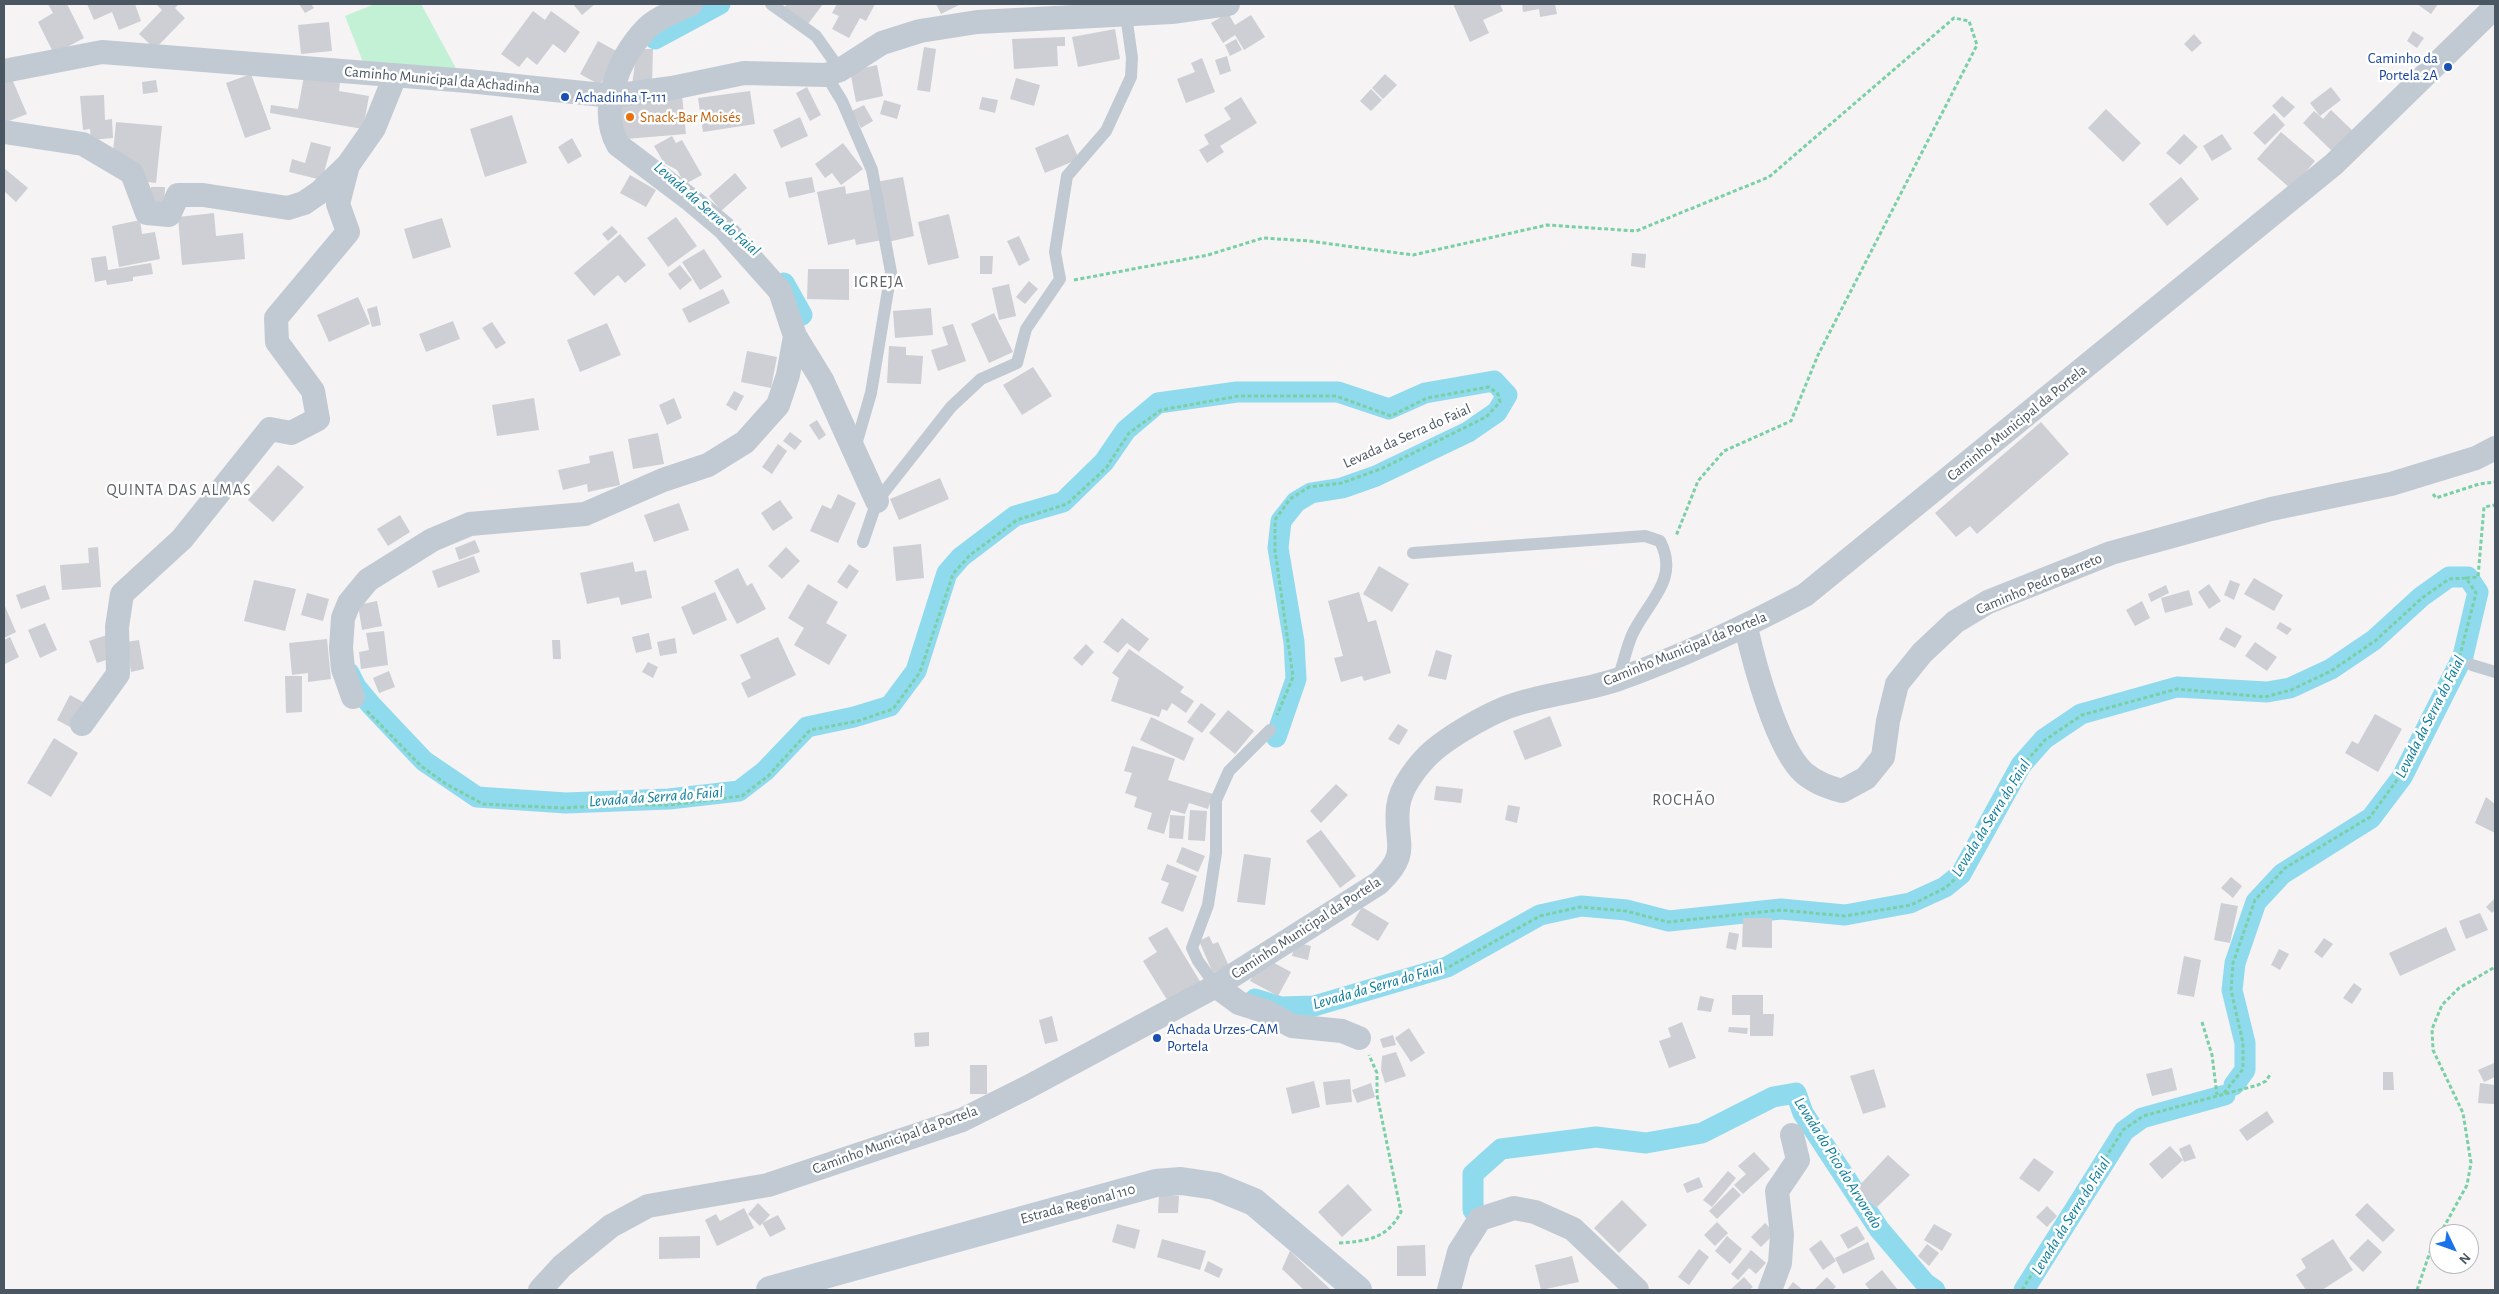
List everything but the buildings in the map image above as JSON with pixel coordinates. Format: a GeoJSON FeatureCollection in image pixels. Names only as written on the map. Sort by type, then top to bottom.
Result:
{"type":"FeatureCollection","features":[{"type":"Feature","properties":{"kind":"main road","name":"Estrada Regional 110"},"geometry":{"type":"LineString","coordinates":[[770,1290],[1146,1186],[1172,1182],[1214,1186],[1254,1202],[1358,1290]]}},
{"type":"Feature","properties":{"kind":"street"},"geometry":{"type":"LineString","coordinates":[[691,4],[645,29],[623,59],[608,114],[611,132],[618,145],[692,201],[724,228],[780,291],[795,336],[822,380],[855,448],[877,501]]}},
{"type":"Feature","properties":{"kind":"street"},"geometry":{"type":"LineString","coordinates":[[833,73],[882,42],[920,31],[977,22],[1172,12],[1228,4]]}},
{"type":"Feature","properties":{"kind":"street","name":"Caminho Municipal da Portela"},"geometry":{"type":"LineString","coordinates":[[540,1290],[562,1266],[611,1226],[648,1206],[768,1185],[962,1120],[1028,1087],[1216,986],[1379,883],[1389,874],[1399,859],[1398,806],[1406,784],[1433,751],[1460,733],[1505,708],[1618,679],[1746,627],[1805,595],[2334,164],[2495,6]]}},
{"type":"Feature","properties":{"kind":"street","name":"Caminho Municipal da Achadinha"},"geometry":{"type":"LineString","coordinates":[[4,71],[102,52],[468,81],[612,96],[672,88],[744,73],[833,73]]}},
{"type":"Feature","properties":{"kind":"street"},"geometry":{"type":"LineString","coordinates":[[4,132],[83,144],[132,173],[147,213],[169,215],[178,195],[203,194],[288,208],[304,203],[320,192],[348,165],[374,128],[395,76]]}},
{"type":"Feature","properties":{"kind":"street"},"geometry":{"type":"LineString","coordinates":[[82,724],[118,674],[117,628],[122,594],[182,538],[270,429],[291,433],[318,419],[313,391],[277,342],[276,318],[348,232],[338,204],[348,165]]}},
{"type":"Feature","properties":{"kind":"street"},"geometry":{"type":"LineString","coordinates":[[353,697],[343,670],[340,648],[343,618],[349,602],[368,580],[432,540],[470,524],[585,514],[662,480],[708,466],[745,442],[778,405],[788,375],[795,336]]}},
{"type":"Feature","properties":{"kind":"street","name":"Caminho Pedro Barreto"},"geometry":{"type":"LineString","coordinates":[[1746,627],[1758,678],[1787,749],[1803,772],[1819,784],[1842,791],[1866,778],[1883,757],[1888,721],[1897,684],[1922,653],[1955,622],[1988,602],[2111,553],[2271,508],[2391,484],[2476,458],[2495,448]]}},
{"type":"Feature","properties":{"kind":"street"},"geometry":{"type":"LineString","coordinates":[[1216,986],[1239,1002],[1267,1012],[1292,1026],[1342,1031],[1358,1038]]}},
{"type":"Feature","properties":{"kind":"street"},"geometry":{"type":"LineString","coordinates":[[1770,1290],[1780,1263],[1782,1235],[1777,1192],[1798,1160],[1792,1135]]}},
{"type":"Feature","properties":{"kind":"street"},"geometry":{"type":"LineString","coordinates":[[1449,1290],[1458,1252],[1480,1219],[1514,1208],[1535,1212],[1573,1229],[1638,1290]]}},
{"type":"Feature","properties":{"kind":"lane"},"geometry":{"type":"LineString","coordinates":[[771,4],[816,36],[872,170],[891,272],[871,393],[855,448]]}},
{"type":"Feature","properties":{"kind":"lane"},"geometry":{"type":"LineString","coordinates":[[863,542],[877,501],[951,407],[982,379],[1017,363],[1026,329],[1060,279],[1055,252],[1067,176],[1106,131],[1131,77],[1132,58],[1126,15]]}},
{"type":"Feature","properties":{"kind":"lane"},"geometry":{"type":"LineString","coordinates":[[1413,553],[1645,536],[1660,541],[1667,554],[1666,577],[1632,635],[1618,679]]}},
{"type":"Feature","properties":{"kind":"lane"},"geometry":{"type":"LineString","coordinates":[[2472,665],[2495,672]]}},
{"type":"Feature","properties":{"kind":"lane"},"geometry":{"type":"LineString","coordinates":[[1216,986],[1198,961],[1192,948],[1208,905],[1216,853],[1216,800],[1229,772],[1270,730]]}},
{"type":"Feature","properties":{"kind":"path"},"geometry":{"type":"LineString","coordinates":[[1060,279],[1077,280],[1208,255],[1263,238],[1309,241],[1413,255],[1547,225],[1636,231],[1769,177],[1954,18],[1969,21],[1977,45],[1818,355],[1791,421],[1724,451],[1698,481],[1667,554]]}},
{"type":"Feature","properties":{"kind":"path","name":"Levada da Serra do Faial"},"geometry":{"type":"LineString","coordinates":[[353,697],[421,766],[446,784],[483,804],[562,808],[614,805],[669,805],[742,796],[768,776],[810,730],[858,721],[893,709],[920,672],[953,574],[969,556],[1017,520],[1067,504],[1106,468],[1130,433],[1161,410],[1239,396],[1336,396],[1391,416],[1427,398],[1489,387],[1498,394],[1500,402],[1486,417],[1383,468],[1342,483],[1309,487],[1290,499],[1275,520],[1275,550],[1293,677],[1270,730]]}},
{"type":"Feature","properties":{"kind":"path"},"geometry":{"type":"LineString","coordinates":[[1323,1006],[1446,968],[1540,916],[1580,908],[1626,911],[1668,922],[1781,910],[1845,916],[1911,905],[1945,888],[1961,874],[2022,766],[2045,740],[2082,715],[2177,689],[2265,697],[2291,690],[2331,671],[2375,641],[2422,598],[2449,579],[2478,577],[2484,507],[2495,505]]}},
{"type":"Feature","properties":{"kind":"path"},"geometry":{"type":"LineString","coordinates":[[2224,1093],[2243,1069],[2243,1043],[2231,990],[2233,963],[2255,900],[2285,868],[2370,817],[2400,776],[2460,655],[2476,593],[2466,578]]}},
{"type":"Feature","properties":{"kind":"path"},"geometry":{"type":"LineString","coordinates":[[2445,1224],[2467,1185],[2472,1163],[2462,1114],[2433,1050],[2432,1030],[2442,1005],[2453,994],[2495,967]]}},
{"type":"Feature","properties":{"kind":"path"},"geometry":{"type":"LineString","coordinates":[[2202,1022],[2212,1055],[2217,1095]]}},
{"type":"Feature","properties":{"kind":"path"},"geometry":{"type":"LineString","coordinates":[[1306,1246],[1367,1242],[1393,1227],[1401,1212],[1377,1095],[1377,1073],[1372,1060],[1358,1038]]}},
{"type":"Feature","properties":{"kind":"path"},"geometry":{"type":"LineString","coordinates":[[2022,1290],[2123,1130],[2143,1116],[2258,1085],[2266,1081],[2272,1073]]}},
{"type":"Feature","properties":{"kind":"path"},"geometry":{"type":"LineString","coordinates":[[2417,1290],[2429,1256]]}},
{"type":"Feature","properties":{"kind":"green space"},"geometry":{"type":"Polygon","coordinates":[[[375,4],[421,4],[458,72],[363,62],[345,16],[375,4]]]}},
{"type":"Feature","properties":{"kind":"waterway","name":"Levada da Serra do Faial"},"geometry":{"type":"LineString","coordinates":[[655,39],[720,4]]}},
{"type":"Feature","properties":{"kind":"waterway","name":"Levada da Serra do Faial"},"geometry":{"type":"LineString","coordinates":[[784,283],[802,315]]}},
{"type":"Feature","properties":{"kind":"waterway","name":"Levada da Serra do Faial"},"geometry":{"type":"LineString","coordinates":[[349,673],[356,687],[371,705],[424,761],[477,797],[566,803],[669,799],[739,791],[765,771],[807,727],[854,717],[890,706],[916,671],[947,573],[961,557],[1015,516],[1063,502],[1104,462],[1126,430],[1158,403],[1237,392],[1338,392],[1389,409],[1425,393],[1494,381],[1507,395],[1497,412],[1468,432],[1376,476],[1342,488],[1311,493],[1296,502],[1281,521],[1278,548],[1294,642],[1296,679],[1276,737]]}},
{"type":"Feature","properties":{"kind":"waterway","name":"Levada da Serra do Faial"},"geometry":{"type":"LineString","coordinates":[[1255,999],[1281,1007],[1314,1006],[1447,967],[1540,915],[1581,906],[1626,910],[1669,921],[1781,909],[1845,915],[1910,903],[1945,887],[1961,874],[2021,765],[2044,739],[2081,714],[2177,687],[2267,692],[2290,688],[2331,669],[2374,640],[2421,597],[2449,577],[2468,577],[2478,592],[2463,656],[2402,777],[2371,818],[2282,874],[2256,902],[2235,963],[2232,990],[2245,1043],[2245,1070],[2234,1085]]}},
{"type":"Feature","properties":{"kind":"waterway","name":"Levada do Pico do Arvoredo"},"geometry":{"type":"LineString","coordinates":[[1473,1210],[1473,1174],[1501,1149],[1596,1137],[1646,1143],[1702,1133],[1773,1097],[1796,1093],[1803,1113],[1879,1229],[1925,1283],[1935,1290]]}},
{"type":"Feature","properties":{"kind":"waterway","name":"Levada da Serra do Faial"},"geometry":{"type":"LineString","coordinates":[[2024,1290],[2124,1131],[2142,1118],[2225,1095]]}},
{"type":"Feature","properties":{"kind":"place","name":"Caminho da Portela 2A"},"geometry":{"type":"Point","coordinates":[2448,67]}},
{"type":"Feature","properties":{"kind":"place","name":"Achadinha T-111"},"geometry":{"type":"Point","coordinates":[565,97]}},
{"type":"Feature","properties":{"kind":"place","name":"Snack-Bar Moisés"},"geometry":{"type":"Point","coordinates":[630,117]}},
{"type":"Feature","properties":{"kind":"place","name":"Achada Urzes-CAM Portela"},"geometry":{"type":"Point","coordinates":[1157,1038]}},
{"type":"Feature","properties":{"kind":"district","name":"IGREJA"},"geometry":{"type":"Point","coordinates":[879,282]}},
{"type":"Feature","properties":{"kind":"district","name":"QUINTA DAS ALMAS"},"geometry":{"type":"Point","coordinates":[179,490]}},
{"type":"Feature","properties":{"kind":"district","name":"ROCHÃO"},"geometry":{"type":"Point","coordinates":[1684,800]}}]}
